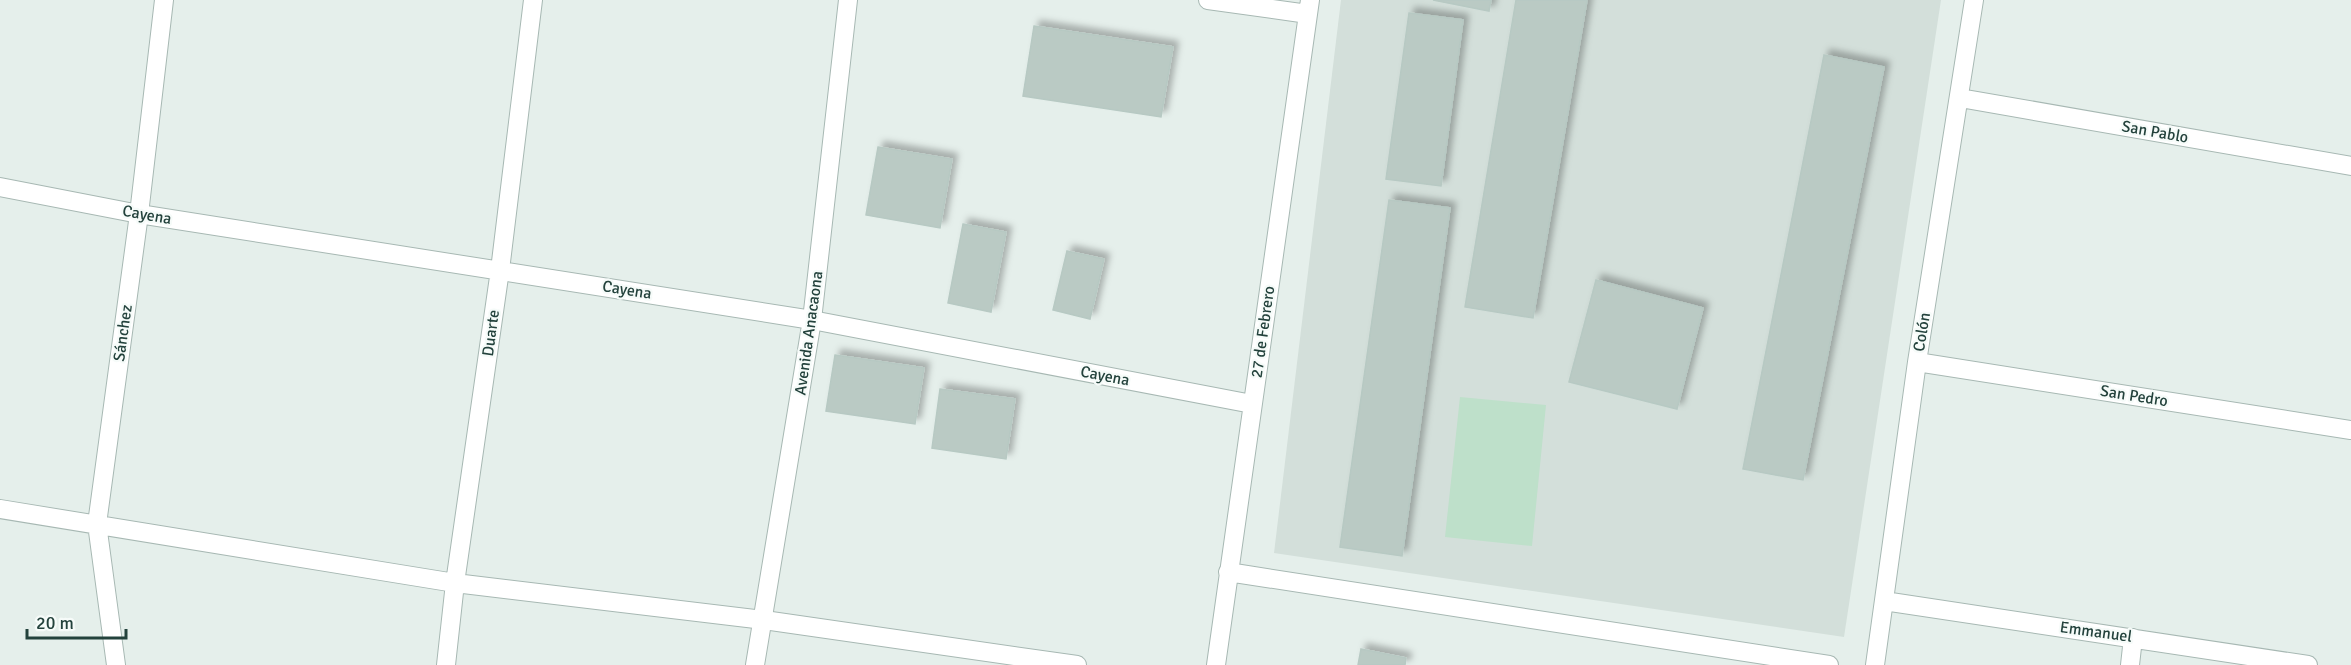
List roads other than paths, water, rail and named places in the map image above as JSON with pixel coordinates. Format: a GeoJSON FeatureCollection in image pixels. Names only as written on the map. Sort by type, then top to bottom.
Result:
{"type":"FeatureCollection","features":[{"type":"Feature","properties":{"kind":"street","name":"Sánchez"},"geometry":{"type":"LineString","coordinates":[[116,665],[97,524],[139,214],[164,0]]}},
{"type":"Feature","properties":{"kind":"street","name":"Duarte"},"geometry":{"type":"LineString","coordinates":[[446,665],[455,583],[500,270],[533,0]]}},
{"type":"Feature","properties":{"kind":"street","name":"Avenida Anacaona"},"geometry":{"type":"LineString","coordinates":[[755,665],[812,320],[848,0]]}},
{"type":"Feature","properties":{"kind":"street"},"geometry":{"type":"LineString","coordinates":[[1208,0],[1309,7]]}},
{"type":"Feature","properties":{"kind":"street","name":"Colón"},"geometry":{"type":"LineString","coordinates":[[1875,665],[1917,362],[1974,0]]}},
{"type":"Feature","properties":{"kind":"street","name":"27 de Febrero"},"geometry":{"type":"LineString","coordinates":[[1216,665],[1309,7]]}},
{"type":"Feature","properties":{"kind":"street","name":"San Pablo"},"geometry":{"type":"LineString","coordinates":[[1960,98],[2351,166]]}},
{"type":"Feature","properties":{"kind":"street","name":"Cayena"},"geometry":{"type":"LineString","coordinates":[[0,187],[139,214],[812,320],[1252,404]]}},
{"type":"Feature","properties":{"kind":"street","name":"San Pedro"},"geometry":{"type":"LineString","coordinates":[[1917,362],[2351,430]]}},
{"type":"Feature","properties":{"kind":"street"},"geometry":{"type":"LineString","coordinates":[[0,509],[455,583],[764,620],[1077,665]]}},
{"type":"Feature","properties":{"kind":"street"},"geometry":{"type":"LineString","coordinates":[[1228,572],[1829,665]]}},
{"type":"Feature","properties":{"kind":"street","name":"Emmanuel"},"geometry":{"type":"LineString","coordinates":[[1884,601],[2308,665]]}},
{"type":"Feature","properties":{"kind":"street"},"geometry":{"type":"LineString","coordinates":[[2130,665],[2133,638]]}}]}
